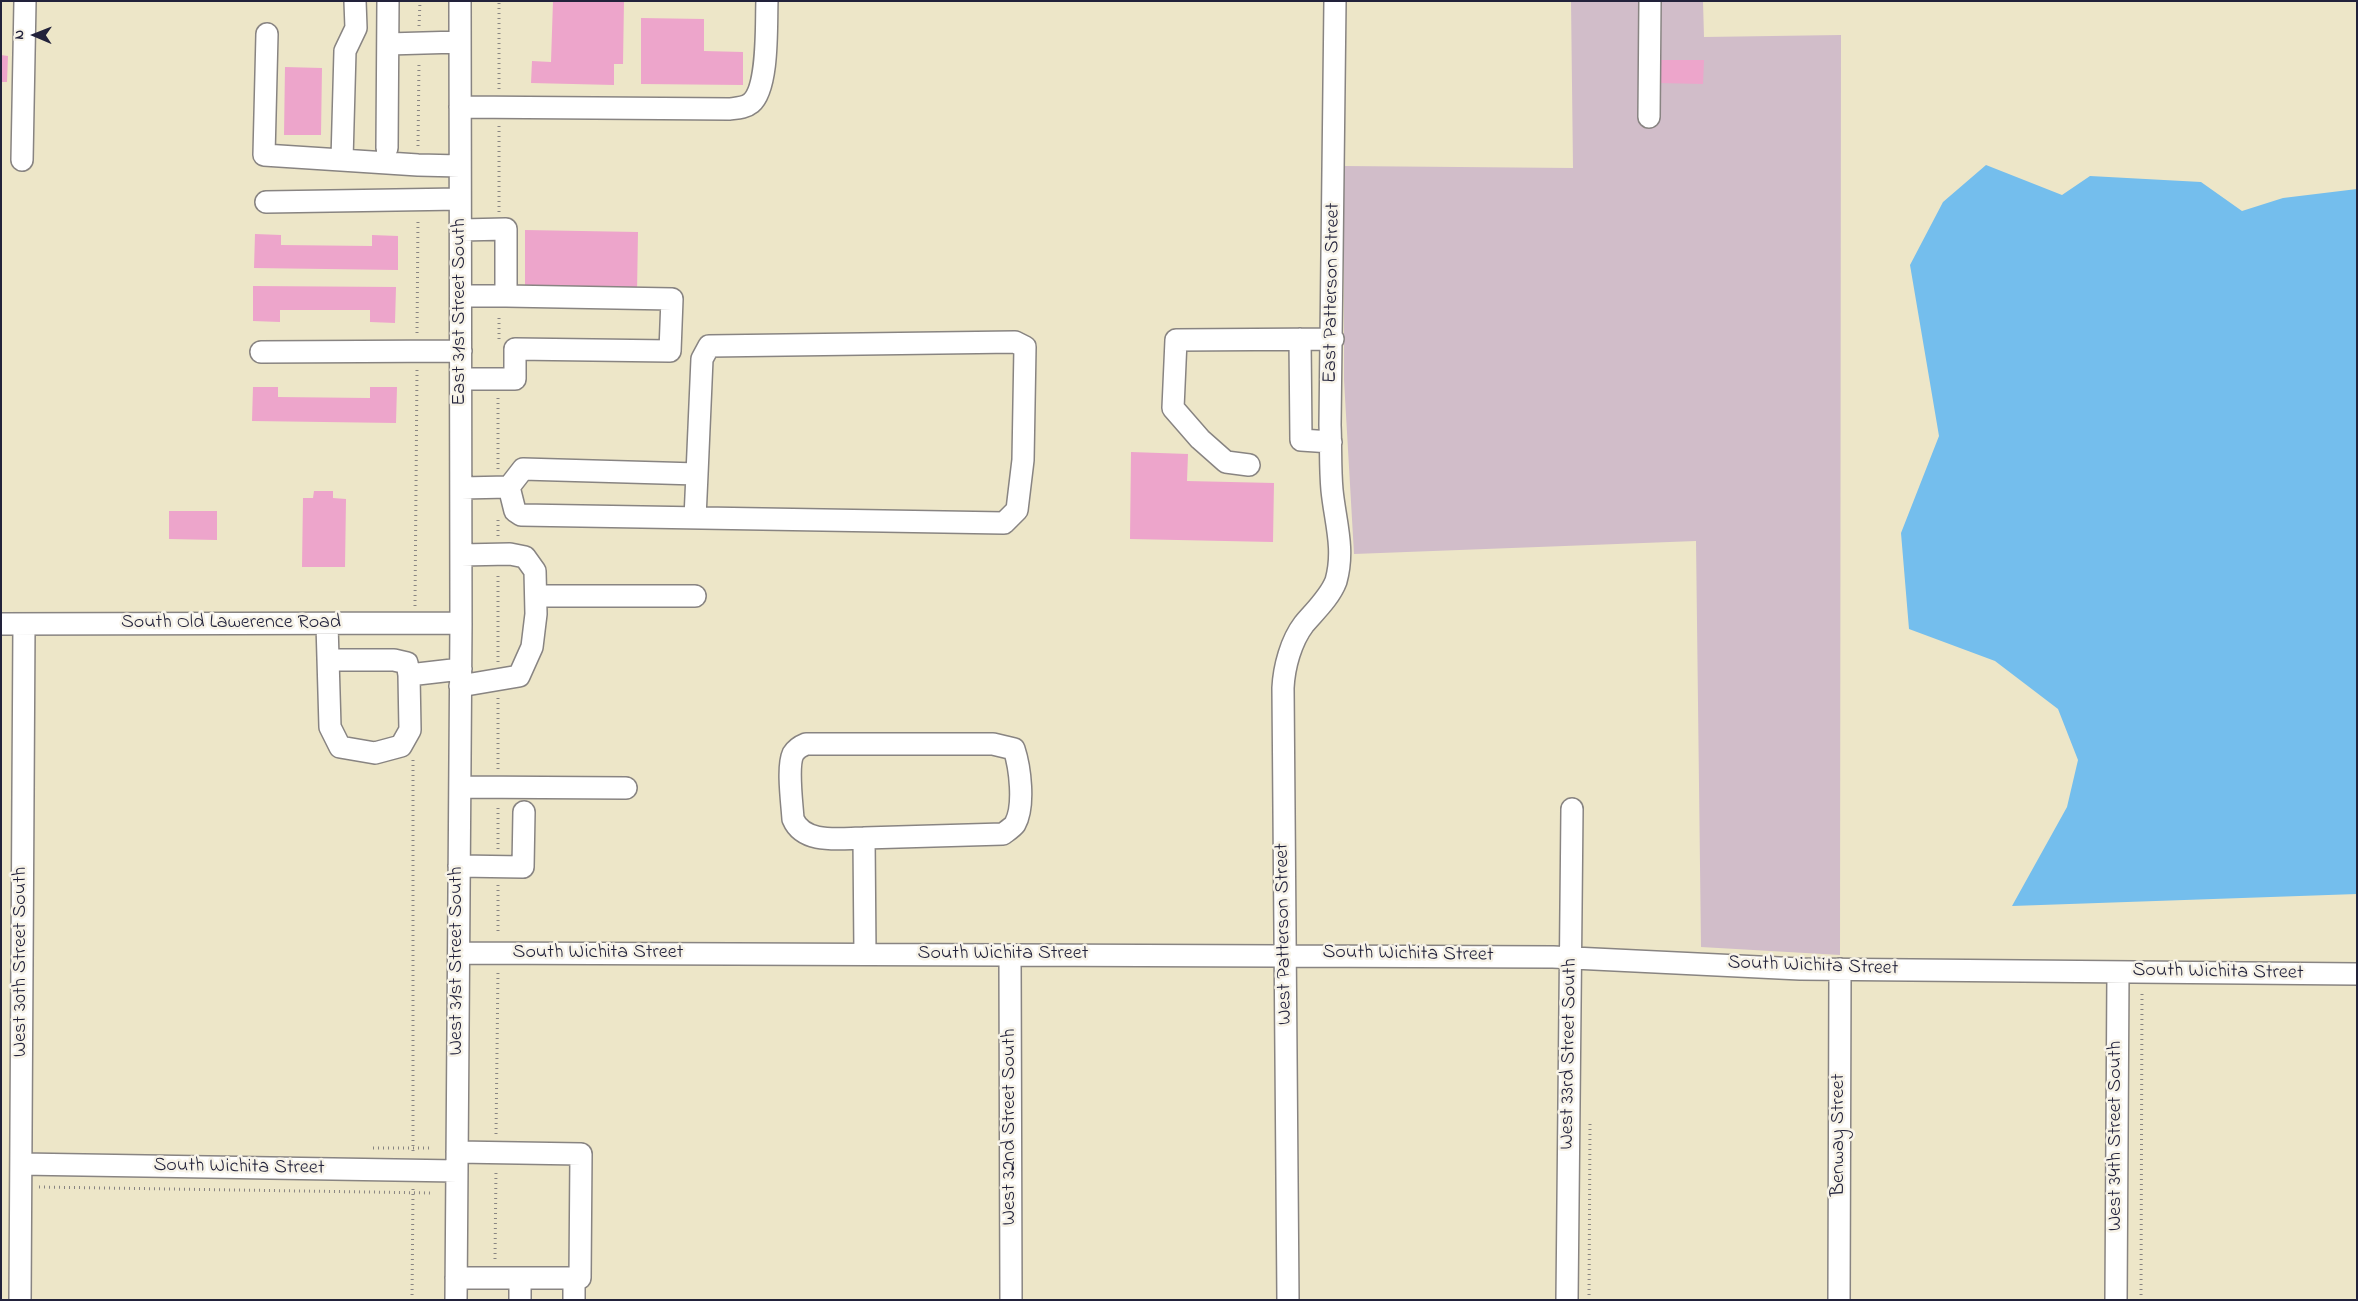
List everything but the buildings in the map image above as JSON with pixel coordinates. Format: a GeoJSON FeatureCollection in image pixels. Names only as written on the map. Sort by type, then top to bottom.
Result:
{"type":"FeatureCollection","features":[{"type":"Feature","properties":{"kind":"street"},"geometry":{"type":"LineString","coordinates":[[22,160],[25,1]]}},
{"type":"Feature","properties":{"kind":"street"},"geometry":{"type":"LineString","coordinates":[[342,160],[345,52],[356,28],[355,1]]}},
{"type":"Feature","properties":{"kind":"street"},"geometry":{"type":"LineString","coordinates":[[387,148],[388,1]]}},
{"type":"Feature","properties":{"kind":"street","name":"East 31st Street South"},"geometry":{"type":"LineString","coordinates":[[460,1],[461,623]]}},
{"type":"Feature","properties":{"kind":"street"},"geometry":{"type":"LineString","coordinates":[[460,107],[729,109],[744,107],[752,102],[762,82],[767,1]]}},
{"type":"Feature","properties":{"kind":"street","name":"East Patterson Street"},"geometry":{"type":"LineString","coordinates":[[1335,1],[1331,442],[1332,492],[1341,541],[1339,568],[1335,583]]}},
{"type":"Feature","properties":{"kind":"street"},"geometry":{"type":"LineString","coordinates":[[1649,117],[1650,1]]}},
{"type":"Feature","properties":{"kind":"street"},"geometry":{"type":"LineString","coordinates":[[267,34],[264,155],[460,166]]}},
{"type":"Feature","properties":{"kind":"street"},"geometry":{"type":"LineString","coordinates":[[388,44],[459,42]]}},
{"type":"Feature","properties":{"kind":"street"},"geometry":{"type":"LineString","coordinates":[[266,202],[460,199]]}},
{"type":"Feature","properties":{"kind":"street"},"geometry":{"type":"LineString","coordinates":[[460,230],[506,229],[503,296]]}},
{"type":"Feature","properties":{"kind":"street"},"geometry":{"type":"LineString","coordinates":[[461,296],[672,299],[670,351],[515,349],[515,379],[461,379]]}},
{"type":"Feature","properties":{"kind":"street"},"geometry":{"type":"LineString","coordinates":[[1300,339],[1301,440],[1331,442]]}},
{"type":"Feature","properties":{"kind":"street"},"geometry":{"type":"LineString","coordinates":[[1249,465],[1226,462],[1200,439],[1173,408],[1176,340],[1333,339]]}},
{"type":"Feature","properties":{"kind":"street"},"geometry":{"type":"LineString","coordinates":[[503,487],[515,511],[521,515],[695,518],[1004,523],[1017,510],[1023,460],[1025,347],[1015,342],[709,346],[702,359],[695,518]]}},
{"type":"Feature","properties":{"kind":"street"},"geometry":{"type":"LineString","coordinates":[[261,352],[460,351]]}},
{"type":"Feature","properties":{"kind":"street"},"geometry":{"type":"LineString","coordinates":[[461,488],[503,487],[524,469],[697,474]]}},
{"type":"Feature","properties":{"kind":"street"},"geometry":{"type":"LineString","coordinates":[[409,675],[498,680],[519,676],[532,647],[536,614],[535,571],[525,557],[498,554],[461,555]]}},
{"type":"Feature","properties":{"kind":"street","name":"West Patterson Street"},"geometry":{"type":"LineString","coordinates":[[1288,1300],[1283,681],[1295,638],[1328,596],[1335,583]]}},
{"type":"Feature","properties":{"kind":"street"},"geometry":{"type":"LineString","coordinates":[[536,596],[695,596]]}},
{"type":"Feature","properties":{"kind":"street","name":"South Old Lawerence Road"},"geometry":{"type":"LineString","coordinates":[[1,624],[461,623]]}},
{"type":"Feature","properties":{"kind":"street","name":"West 31st Street South"},"geometry":{"type":"LineString","coordinates":[[456,1300],[461,623]]}},
{"type":"Feature","properties":{"kind":"street","name":"West 30th Street South"},"geometry":{"type":"LineString","coordinates":[[20,1300],[24,624]]}},
{"type":"Feature","properties":{"kind":"street"},"geometry":{"type":"LineString","coordinates":[[327,624],[328,660],[330,727],[340,747],[375,753],[402,746],[410,730],[407,663],[394,660],[328,660]]}},
{"type":"Feature","properties":{"kind":"street"},"geometry":{"type":"LineString","coordinates":[[806,744],[993,744],[1014,749],[1018,761],[1019,810],[1015,825],[1003,834],[962,837],[864,838],[819,837],[802,831],[796,825],[792,819],[791,764],[793,754],[799,748],[806,744]]}},
{"type":"Feature","properties":{"kind":"street"},"geometry":{"type":"LineString","coordinates":[[460,787],[626,788]]}},
{"type":"Feature","properties":{"kind":"street","name":"West 33rd Street South"},"geometry":{"type":"LineString","coordinates":[[1567,1300],[1572,809]]}},
{"type":"Feature","properties":{"kind":"street"},"geometry":{"type":"LineString","coordinates":[[459,866],[523,867],[524,812]]}},
{"type":"Feature","properties":{"kind":"street"},"geometry":{"type":"LineString","coordinates":[[864,838],[865,954]]}},
{"type":"Feature","properties":{"kind":"street","name":"South Wichita Street"},"geometry":{"type":"LineString","coordinates":[[459,953],[1286,954],[1571,958],[1840,969],[2357,974]]}},
{"type":"Feature","properties":{"kind":"street","name":"West 32nd Street South"},"geometry":{"type":"LineString","coordinates":[[1010,955],[1011,1300]]}},
{"type":"Feature","properties":{"kind":"street","name":"Benway Street"},"geometry":{"type":"LineString","coordinates":[[1839,1300],[1840,969]]}},
{"type":"Feature","properties":{"kind":"street","name":"West 34th Street South"},"geometry":{"type":"LineString","coordinates":[[2116,1300],[2118,972]]}},
{"type":"Feature","properties":{"kind":"street","name":"South Wichita Street"},"geometry":{"type":"LineString","coordinates":[[20,1164],[457,1162],[496,1153],[581,1154],[580,1278],[574,1277]]}},
{"type":"Feature","properties":{"kind":"street"},"geometry":{"type":"LineString","coordinates":[[456,1278],[574,1277],[574,1300]]}},
{"type":"Feature","properties":{"kind":"street"},"geometry":{"type":"LineString","coordinates":[[520,1278],[520,1300]]}},
{"type":"Feature","properties":{"kind":"path"},"geometry":{"type":"LineString","coordinates":[[499,1],[499,229]]}},
{"type":"Feature","properties":{"kind":"path"},"geometry":{"type":"LineString","coordinates":[[499,342],[503,296]]}},
{"type":"Feature","properties":{"kind":"path"},"geometry":{"type":"LineString","coordinates":[[495,1278],[498,953],[498,554],[503,487],[498,379]]}},
{"type":"Feature","properties":{"kind":"path"},"geometry":{"type":"LineString","coordinates":[[2141,1300],[2142,986]]}},
{"type":"Feature","properties":{"kind":"path"},"geometry":{"type":"LineString","coordinates":[[1589,1300],[1590,1114]]}},
{"type":"Feature","properties":{"kind":"path"},"geometry":{"type":"LineString","coordinates":[[34,1187],[433,1193]]}},
{"type":"Feature","properties":{"kind":"shaded area"},"geometry":{"type":"Polygon","coordinates":[[[1571,1],[1703,1],[1704,37],[1841,35],[1840,955],[1701,947],[1696,541],[1354,554],[1344,380],[1344,166],[1573,168],[1571,1]]]}},
{"type":"Feature","properties":{"kind":"water"},"geometry":{"type":"Polygon","coordinates":[[[1986,165],[2062,195],[2090,176],[2201,182],[2242,211],[2283,198],[2357,189],[2357,894],[2012,906],[2067,807],[2078,760],[2058,709],[1995,661],[1909,629],[1901,533],[1939,436],[1910,265],[1943,202],[1986,165]]]}}]}
